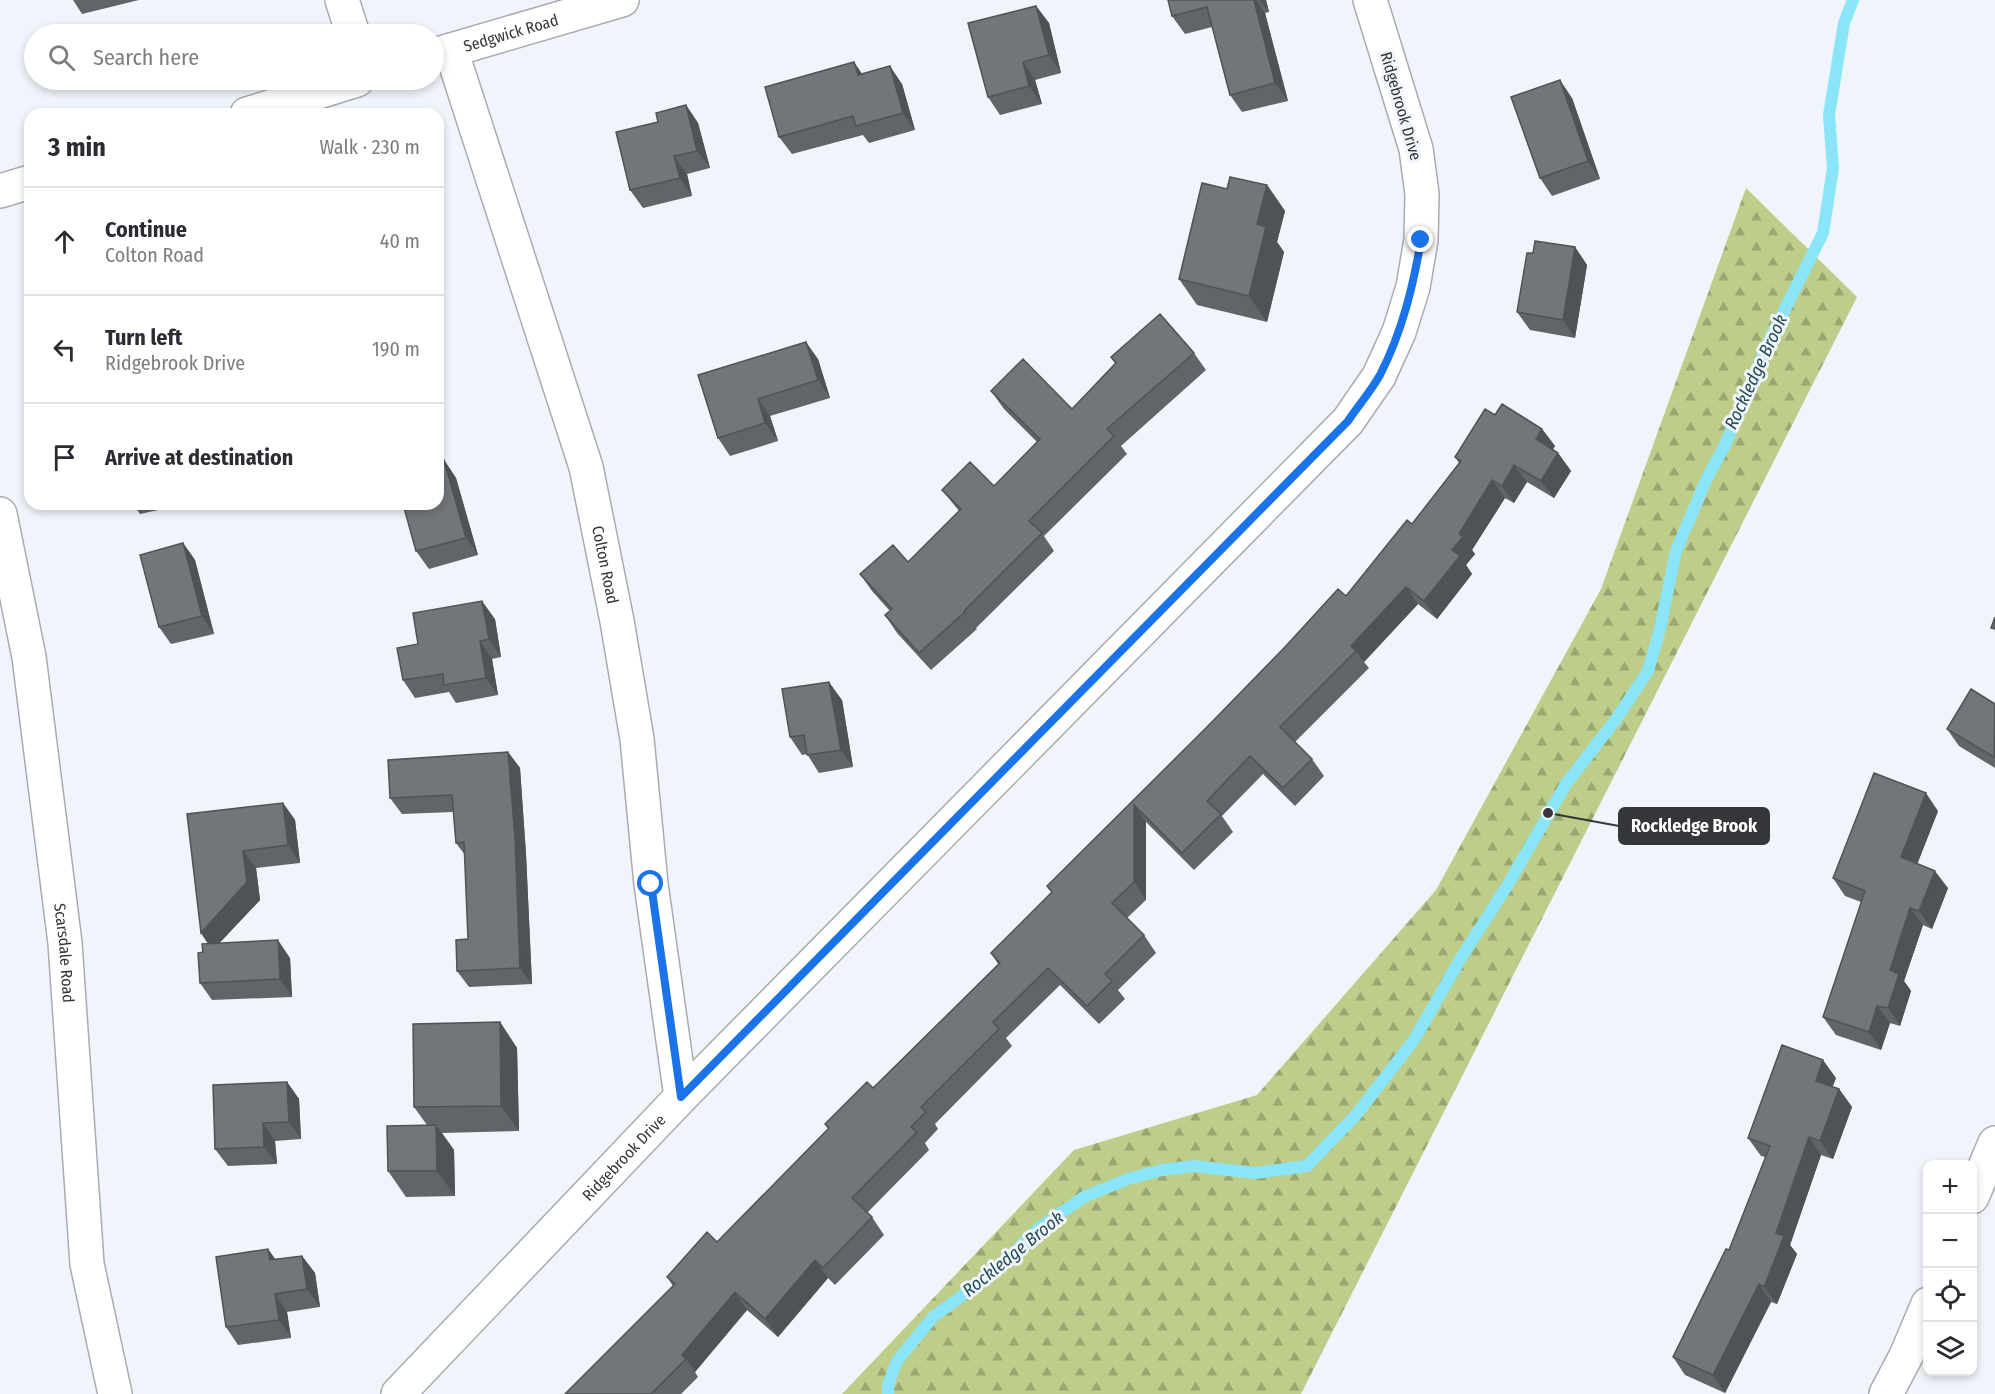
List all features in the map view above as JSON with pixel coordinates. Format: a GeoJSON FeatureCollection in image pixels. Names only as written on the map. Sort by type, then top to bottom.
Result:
{"type":"FeatureCollection","features":[{"type":"Feature","properties":{"kind":"street"},"geometry":{"type":"LineString","coordinates":[[342,0],[350,24]]}},
{"type":"Feature","properties":{"kind":"street","name":"Sedgwick Road"},"geometry":{"type":"LineString","coordinates":[[444,51],[622,0]]}},
{"type":"Feature","properties":{"kind":"street","name":"Ridgebrook Drive"},"geometry":{"type":"LineString","coordinates":[[398,1394],[681,1097],[1348,421],[1379,376],[1399,332],[1413,287],[1421,240],[1422,194],[1416,149],[1370,0]]}},
{"type":"Feature","properties":{"kind":"street","name":"Colton Road"},"geometry":{"type":"LineString","coordinates":[[444,58],[586,467],[638,739],[651,884],[681,1097]]}},
{"type":"Feature","properties":{"kind":"street"},"geometry":{"type":"LineString","coordinates":[[266,108],[325,90]]}},
{"type":"Feature","properties":{"kind":"street"},"geometry":{"type":"LineString","coordinates":[[0,191],[24,184]]}},
{"type":"Feature","properties":{"kind":"street","name":"Scarsdale Road"},"geometry":{"type":"LineString","coordinates":[[0,514],[29,657],[65,943],[87,1264],[115,1394]]}},
{"type":"Feature","properties":{"kind":"street"},"geometry":{"type":"LineString","coordinates":[[1977,1185],[1995,1143]]}},
{"type":"Feature","properties":{"kind":"street"},"geometry":{"type":"LineString","coordinates":[[1886,1394],[1906,1356],[1923,1316]]}},
{"type":"Feature","properties":{"kind":"green space"},"geometry":{"type":"Polygon","coordinates":[[[1746,188],[1857,297],[1301,1394],[842,1394],[1074,1150],[1257,1095],[1436,890],[1601,589],[1746,188]]]}},
{"type":"Feature","properties":{"kind":"building"},"geometry":{"type":"Polygon","coordinates":[[[1168,0],[1254,0],[1275,83],[1230,95],[1207,7],[1172,16],[1168,0]]]}},
{"type":"Feature","properties":{"kind":"building"},"geometry":{"type":"Polygon","coordinates":[[[1036,6],[1049,55],[1023,62],[1029,86],[988,97],[968,23],[1036,6]]]}},
{"type":"Feature","properties":{"kind":"building"},"geometry":{"type":"Polygon","coordinates":[[[854,62],[858,75],[890,66],[903,113],[856,126],[853,116],[779,137],[765,87],[854,62]]]}},
{"type":"Feature","properties":{"kind":"building"},"geometry":{"type":"Polygon","coordinates":[[[1560,80],[1588,161],[1540,178],[1511,97],[1560,80]]]}},
{"type":"Feature","properties":{"kind":"building"},"geometry":{"type":"Polygon","coordinates":[[[686,105],[697,151],[674,156],[680,178],[630,190],[616,132],[658,122],[656,113],[686,105]]]}},
{"type":"Feature","properties":{"kind":"building"},"geometry":{"type":"Polygon","coordinates":[[[1230,177],[1267,185],[1257,224],[1266,227],[1249,296],[1179,279],[1202,183],[1227,189],[1230,177]]]}},
{"type":"Feature","properties":{"kind":"building"},"geometry":{"type":"Polygon","coordinates":[[[1535,241],[1575,247],[1563,320],[1517,312],[1527,253],[1533,253],[1535,241]]]}},
{"type":"Feature","properties":{"kind":"building"},"geometry":{"type":"Polygon","coordinates":[[[1160,314],[1194,353],[1107,429],[1114,436],[1029,521],[1042,533],[965,612],[919,653],[885,615],[892,609],[860,574],[893,545],[908,562],[961,509],[942,490],[970,462],[994,486],[1040,439],[991,391],[1023,359],[1072,409],[1116,363],[1111,357],[1160,314]]]}},
{"type":"Feature","properties":{"kind":"building"},"geometry":{"type":"Polygon","coordinates":[[[806,342],[818,380],[758,399],[765,423],[718,438],[698,375],[806,342]]]}},
{"type":"Feature","properties":{"kind":"building"},"geometry":{"type":"Polygon","coordinates":[[[1502,404],[1542,429],[1536,439],[1558,453],[1541,481],[1514,465],[1502,486],[1492,480],[1459,534],[1463,537],[1452,550],[1460,556],[1424,601],[1406,587],[1351,646],[1356,651],[1280,727],[1312,759],[1283,788],[1250,756],[1207,801],[1221,814],[1182,853],[1134,805],[1134,882],[1112,903],[1144,935],[1105,974],[1112,981],[1087,1006],[1048,968],[993,1022],[999,1029],[921,1107],[926,1112],[911,1127],[917,1132],[852,1198],[872,1217],[823,1268],[815,1260],[765,1319],[735,1292],[682,1355],[686,1359],[651,1394],[565,1394],[675,1284],[667,1277],[707,1232],[717,1242],[829,1128],[825,1124],[867,1082],[873,1088],[1000,963],[991,953],[1052,892],[1047,886],[1206,728],[1338,589],[1346,596],[1407,520],[1412,524],[1461,461],[1455,457],[1485,409],[1495,415],[1502,404]]]}},
{"type":"Feature","properties":{"kind":"building"},"geometry":{"type":"Polygon","coordinates":[[[444,460],[466,538],[416,551],[405,510],[444,510],[444,460]]]}},
{"type":"Feature","properties":{"kind":"building"},"geometry":{"type":"Polygon","coordinates":[[[183,543],[202,616],[159,627],[140,555],[183,543]]]}},
{"type":"Feature","properties":{"kind":"building"},"geometry":{"type":"Polygon","coordinates":[[[482,601],[489,639],[480,641],[486,678],[444,685],[443,674],[403,680],[397,648],[418,644],[413,613],[482,601]]]}},
{"type":"Feature","properties":{"kind":"building"},"geometry":{"type":"Polygon","coordinates":[[[1995,617],[1995,629],[1991,628],[1995,617]]]}},
{"type":"Feature","properties":{"kind":"building"},"geometry":{"type":"Polygon","coordinates":[[[829,682],[841,750],[807,755],[804,735],[790,737],[782,689],[829,682]]]}},
{"type":"Feature","properties":{"kind":"building"},"geometry":{"type":"Polygon","coordinates":[[[1971,689],[1995,704],[1994,757],[1947,729],[1971,689]]]}},
{"type":"Feature","properties":{"kind":"building"},"geometry":{"type":"Polygon","coordinates":[[[508,752],[515,838],[520,968],[457,971],[456,940],[468,939],[464,842],[456,843],[452,795],[390,798],[388,760],[508,752]]]}},
{"type":"Feature","properties":{"kind":"building"},"geometry":{"type":"Polygon","coordinates":[[[1874,773],[1926,793],[1901,857],[1935,871],[1919,911],[1910,908],[1890,970],[1899,974],[1888,1008],[1877,1006],[1869,1032],[1823,1017],[1865,891],[1833,878],[1874,773]]]}},
{"type":"Feature","properties":{"kind":"building"},"geometry":{"type":"Polygon","coordinates":[[[283,803],[288,845],[243,851],[247,882],[201,933],[187,814],[283,803]]]}},
{"type":"Feature","properties":{"kind":"building"},"geometry":{"type":"Polygon","coordinates":[[[278,940],[280,979],[200,983],[198,953],[203,952],[202,944],[278,940]]]}},
{"type":"Feature","properties":{"kind":"building"},"geometry":{"type":"Polygon","coordinates":[[[500,1022],[501,1106],[414,1107],[413,1024],[500,1022]]]}},
{"type":"Feature","properties":{"kind":"building"},"geometry":{"type":"Polygon","coordinates":[[[1782,1045],[1823,1060],[1816,1081],[1839,1089],[1820,1141],[1809,1137],[1776,1233],[1784,1236],[1764,1287],[1759,1284],[1713,1375],[1673,1357],[1726,1249],[1729,1250],[1770,1146],[1748,1138],[1782,1045]]]}},
{"type":"Feature","properties":{"kind":"building"},"geometry":{"type":"Polygon","coordinates":[[[287,1082],[289,1122],[263,1123],[264,1147],[215,1149],[213,1085],[287,1082]]]}},
{"type":"Feature","properties":{"kind":"building"},"geometry":{"type":"Polygon","coordinates":[[[436,1125],[437,1171],[388,1171],[387,1126],[436,1125]]]}},
{"type":"Feature","properties":{"kind":"building"},"geometry":{"type":"Polygon","coordinates":[[[268,1249],[270,1260],[302,1256],[307,1289],[275,1294],[279,1320],[226,1327],[216,1257],[268,1249]]]}},
{"type":"Feature","properties":{"kind":"waterway","name":"Rockledge Brook"},"geometry":{"type":"LineString","coordinates":[[888,1394],[888,1385],[897,1361],[933,1317],[992,1274],[1039,1228],[1084,1197],[1128,1179],[1162,1170],[1194,1166],[1255,1173],[1307,1166],[1356,1115],[1414,1040],[1566,784],[1617,718],[1648,671],[1660,629],[1676,551],[1707,478],[1725,445],[1768,343],[1823,233],[1833,168],[1829,115],[1844,23],[1853,0]]}},
{"type":"Feature","properties":{"kind":"place","name":"Rockledge Brook"},"geometry":{"type":"Point","coordinates":[1548,813]}},
{"type":"Feature","properties":{"kind":"route"},"geometry":{"type":"LineString","coordinates":[[651,884],[681,1097],[1348,421],[1379,376],[1399,332],[1413,287],[1421,240]]}}]}
